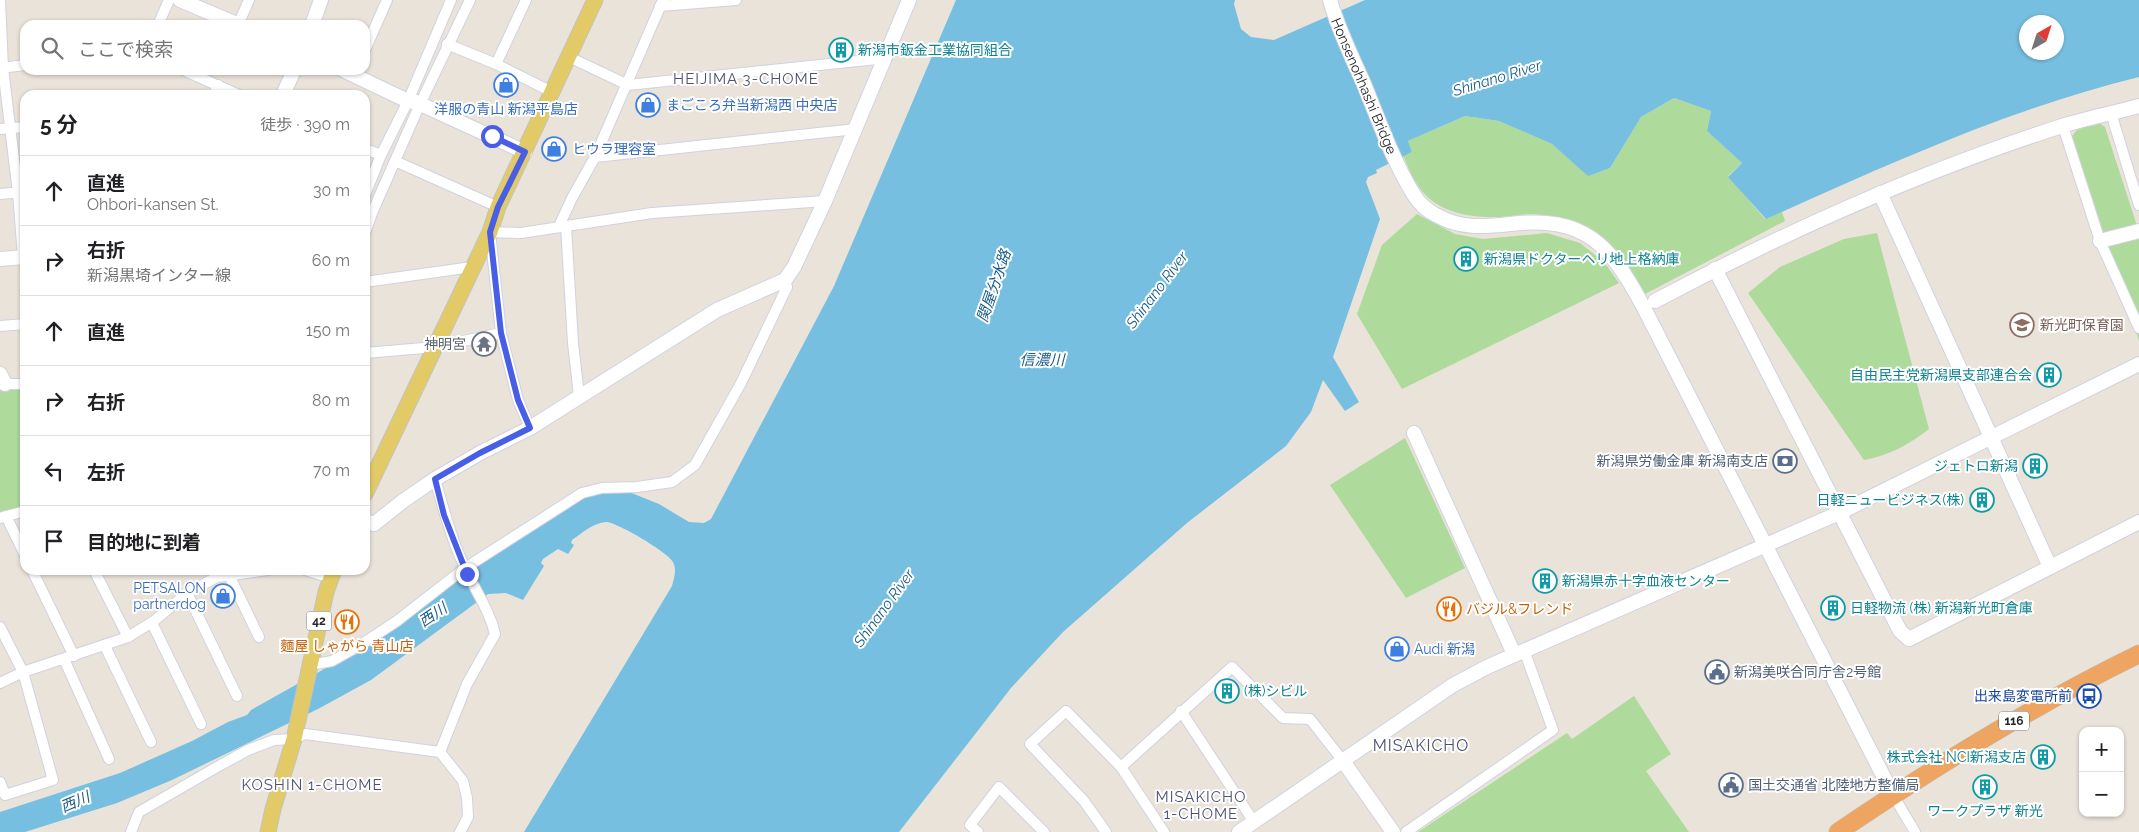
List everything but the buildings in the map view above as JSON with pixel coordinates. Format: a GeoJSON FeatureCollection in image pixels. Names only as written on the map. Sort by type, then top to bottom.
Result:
{"type":"FeatureCollection","features":[{"type":"Feature","properties":{"kind":"highway","name":"116"},"geometry":{"type":"LineString","coordinates":[[1838,832],[1893,795],[2056,697],[2139,654]]}},
{"type":"Feature","properties":{"kind":"main road"},"geometry":{"type":"LineString","coordinates":[[370,483],[490,232],[498,207],[595,0]]}},
{"type":"Feature","properties":{"kind":"main road","name":"42"},"geometry":{"type":"LineString","coordinates":[[268,832],[294,736],[326,592],[333,575]]}},
{"type":"Feature","properties":{"kind":"street"},"geometry":{"type":"LineString","coordinates":[[0,0],[5,129],[20,185]]}},
{"type":"Feature","properties":{"kind":"street"},"geometry":{"type":"LineString","coordinates":[[160,20],[169,0]]}},
{"type":"Feature","properties":{"kind":"street"},"geometry":{"type":"LineString","coordinates":[[180,0],[226,20]]}},
{"type":"Feature","properties":{"kind":"street"},"geometry":{"type":"LineString","coordinates":[[240,20],[250,0]]}},
{"type":"Feature","properties":{"kind":"street"},"geometry":{"type":"LineString","coordinates":[[314,20],[321,0]]}},
{"type":"Feature","properties":{"kind":"street"},"geometry":{"type":"LineString","coordinates":[[370,39],[387,0]]}},
{"type":"Feature","properties":{"kind":"street"},"geometry":{"type":"LineString","coordinates":[[370,221],[395,161],[451,0]]}},
{"type":"Feature","properties":{"kind":"street"},"geometry":{"type":"LineString","coordinates":[[370,182],[381,155],[414,102],[470,0]]}},
{"type":"Feature","properties":{"kind":"street"},"geometry":{"type":"LineString","coordinates":[[496,64],[526,0]]}},
{"type":"Feature","properties":{"kind":"street"},"geometry":{"type":"LineString","coordinates":[[579,396],[562,226],[572,198],[595,157],[628,85],[661,3],[736,0]]}},
{"type":"Feature","properties":{"kind":"street"},"geometry":{"type":"LineString","coordinates":[[370,523],[374,524],[435,479],[480,453],[530,428],[717,310],[785,280],[794,267],[825,202],[910,0]]}},
{"type":"Feature","properties":{"kind":"street","name":"Honsenohhashi Bridge"},"geometry":{"type":"LineString","coordinates":[[1331,4],[1397,164],[1415,196],[1435,215],[1445,220],[1478,227],[1526,222],[1552,222],[1584,233],[1599,243],[1610,254],[1632,284],[1767,545],[1827,668],[1893,795]]}},
{"type":"Feature","properties":{"kind":"street"},"geometry":{"type":"LineString","coordinates":[[447,44],[496,64],[552,92]]}},
{"type":"Feature","properties":{"kind":"street"},"geometry":{"type":"LineString","coordinates":[[569,57],[628,85],[887,58]]}},
{"type":"Feature","properties":{"kind":"street"},"geometry":{"type":"LineString","coordinates":[[2,68],[20,66]]}},
{"type":"Feature","properties":{"kind":"street"},"geometry":{"type":"LineString","coordinates":[[195,75],[228,90]]}},
{"type":"Feature","properties":{"kind":"street"},"geometry":{"type":"LineString","coordinates":[[285,90],[292,75]]}},
{"type":"Feature","properties":{"kind":"street"},"geometry":{"type":"LineString","coordinates":[[357,75],[525,152]]}},
{"type":"Feature","properties":{"kind":"street"},"geometry":{"type":"LineString","coordinates":[[216,90],[218,85]]}},
{"type":"Feature","properties":{"kind":"street"},"geometry":{"type":"LineString","coordinates":[[1655,301],[1715,269],[1880,194],[1962,161],[2063,126],[2139,106]]}},
{"type":"Feature","properties":{"kind":"street"},"geometry":{"type":"LineString","coordinates":[[2111,113],[2139,205]]}},
{"type":"Feature","properties":{"kind":"street"},"geometry":{"type":"LineString","coordinates":[[2063,126],[2100,241],[2139,328]]}},
{"type":"Feature","properties":{"kind":"street"},"geometry":{"type":"LineString","coordinates":[[5,129],[20,128]]}},
{"type":"Feature","properties":{"kind":"street"},"geometry":{"type":"LineString","coordinates":[[595,157],[856,129]]}},
{"type":"Feature","properties":{"kind":"street"},"geometry":{"type":"LineString","coordinates":[[370,151],[381,155]]}},
{"type":"Feature","properties":{"kind":"street"},"geometry":{"type":"LineString","coordinates":[[395,161],[498,207]]}},
{"type":"Feature","properties":{"kind":"street"},"geometry":{"type":"LineString","coordinates":[[0,194],[20,192]]}},
{"type":"Feature","properties":{"kind":"street"},"geometry":{"type":"LineString","coordinates":[[1880,194],[2050,567]]}},
{"type":"Feature","properties":{"kind":"street"},"geometry":{"type":"LineString","coordinates":[[530,428],[518,400],[501,333],[490,232],[521,232],[652,213],[825,202]]}},
{"type":"Feature","properties":{"kind":"street"},"geometry":{"type":"LineString","coordinates":[[2100,241],[2139,231]]}},
{"type":"Feature","properties":{"kind":"street"},"geometry":{"type":"LineString","coordinates":[[0,259],[20,257]]}},
{"type":"Feature","properties":{"kind":"street"},"geometry":{"type":"LineString","coordinates":[[370,281],[472,267]]}},
{"type":"Feature","properties":{"kind":"street"},"geometry":{"type":"LineString","coordinates":[[1715,269],[1900,631],[1909,639],[2139,522]]}},
{"type":"Feature","properties":{"kind":"street"},"geometry":{"type":"LineString","coordinates":[[309,669],[332,661],[362,644],[397,621],[466,570],[582,493],[602,488],[637,487],[672,482],[695,465],[741,382],[787,287],[785,280]]}},
{"type":"Feature","properties":{"kind":"street"},"geometry":{"type":"LineString","coordinates":[[0,326],[20,324]]}},
{"type":"Feature","properties":{"kind":"street"},"geometry":{"type":"LineString","coordinates":[[370,353],[434,347],[501,333]]}},
{"type":"Feature","properties":{"kind":"street"},"geometry":{"type":"LineString","coordinates":[[1239,832],[1453,685],[1519,652],[1839,513],[2139,364]]}},
{"type":"Feature","properties":{"kind":"street"},"geometry":{"type":"LineString","coordinates":[[2,381],[20,383]]}},
{"type":"Feature","properties":{"kind":"street"},"geometry":{"type":"LineString","coordinates":[[1406,832],[1553,730],[1519,652],[1414,433]]}},
{"type":"Feature","properties":{"kind":"street"},"geometry":{"type":"LineString","coordinates":[[435,479],[444,515],[466,570],[486,606],[495,634],[467,684],[440,752]]}},
{"type":"Feature","properties":{"kind":"street"},"geometry":{"type":"LineString","coordinates":[[20,512],[3,517],[20,546]]}},
{"type":"Feature","properties":{"kind":"street"},"geometry":{"type":"LineString","coordinates":[[34,575],[109,759]]}},
{"type":"Feature","properties":{"kind":"street"},"geometry":{"type":"LineString","coordinates":[[97,575],[128,637]]}},
{"type":"Feature","properties":{"kind":"street"},"geometry":{"type":"LineString","coordinates":[[0,683],[23,672],[128,637],[152,623],[187,593],[217,577],[236,575]]}},
{"type":"Feature","properties":{"kind":"street"},"geometry":{"type":"LineString","coordinates":[[229,576],[259,637]]}},
{"type":"Feature","properties":{"kind":"street"},"geometry":{"type":"LineString","coordinates":[[187,593],[237,696]]}},
{"type":"Feature","properties":{"kind":"street"},"geometry":{"type":"LineString","coordinates":[[152,623],[201,724]]}},
{"type":"Feature","properties":{"kind":"street"},"geometry":{"type":"LineString","coordinates":[[0,627],[3,639],[23,672],[53,780],[5,795],[0,782]]}},
{"type":"Feature","properties":{"kind":"street"},"geometry":{"type":"LineString","coordinates":[[105,646],[151,742]]}},
{"type":"Feature","properties":{"kind":"street"},"geometry":{"type":"LineString","coordinates":[[1121,766],[1232,666],[1283,718],[1310,719],[1343,761],[1393,832]]}},
{"type":"Feature","properties":{"kind":"street"},"geometry":{"type":"LineString","coordinates":[[1106,832],[1084,801],[1030,744],[1066,711],[1121,766],[1164,832]]}},
{"type":"Feature","properties":{"kind":"street"},"geometry":{"type":"LineString","coordinates":[[1181,711],[1254,822]]}},
{"type":"Feature","properties":{"kind":"street"},"geometry":{"type":"LineString","coordinates":[[131,832],[138,812],[209,771],[248,750],[274,740],[305,734],[440,752],[462,781],[467,798],[468,817],[460,832]]}},
{"type":"Feature","properties":{"kind":"street"},"geometry":{"type":"LineString","coordinates":[[978,832],[970,825],[999,787],[1044,832]]}},
{"type":"Feature","properties":{"kind":"street"},"geometry":{"type":"LineString","coordinates":[[1893,795],[1915,832]]}},
{"type":"Feature","properties":{"kind":"green space"},"geometry":{"type":"Polygon","coordinates":[[[1674,98],[1711,111],[1707,131],[1742,163],[1728,176],[1765,219],[1782,212],[1785,221],[1645,294],[1614,248],[1608,241],[1593,231],[1577,223],[1550,216],[1532,214],[1502,217],[1475,216],[1442,207],[1424,193],[1417,184],[1403,156],[1412,152],[1408,141],[1465,116],[1499,121],[1552,144],[1588,175],[1610,168],[1641,117],[1674,98]]]}},
{"type":"Feature","properties":{"kind":"green space"},"geometry":{"type":"Polygon","coordinates":[[[2099,123],[2105,127],[2139,232],[2139,341],[2072,136],[2078,129],[2099,123]]]}},
{"type":"Feature","properties":{"kind":"green space"},"geometry":{"type":"Polygon","coordinates":[[[1417,214],[1455,234],[1483,239],[1547,233],[1580,243],[1604,262],[1619,283],[1402,389],[1357,314],[1382,245],[1417,214]]]}},
{"type":"Feature","properties":{"kind":"green space"},"geometry":{"type":"Polygon","coordinates":[[[1877,233],[1929,429],[1898,449],[1864,460],[1748,293],[1780,267],[1844,239],[1877,233]]]}},
{"type":"Feature","properties":{"kind":"green space"},"geometry":{"type":"Polygon","coordinates":[[[0,389],[20,389],[20,508],[0,514],[0,389]]]}},
{"type":"Feature","properties":{"kind":"green space"},"geometry":{"type":"Polygon","coordinates":[[[1405,438],[1465,568],[1406,598],[1330,485],[1405,438]]]}},
{"type":"Feature","properties":{"kind":"green space"},"geometry":{"type":"Polygon","coordinates":[[[1634,696],[1671,754],[1646,771],[1689,832],[1418,832],[1567,733],[1572,739],[1634,696]]]}},
{"type":"Feature","properties":{"kind":"water","name":"信濃川"},"geometry":{"type":"Polygon","coordinates":[[[956,0],[1235,0],[1234,4],[1241,29],[1251,37],[1274,40],[1365,0],[2139,0],[2139,77],[2043,105],[1996,122],[1903,159],[1766,219],[1728,177],[1742,163],[1707,131],[1711,111],[1674,98],[1641,117],[1610,168],[1588,176],[1552,144],[1499,121],[1465,116],[1408,141],[1412,152],[1376,170],[1377,173],[1368,177],[1366,182],[1380,219],[1333,357],[1359,402],[1345,411],[1323,380],[1311,412],[1286,446],[1187,523],[1063,632],[1011,688],[899,832],[524,832],[672,586],[675,568],[669,558],[653,545],[631,532],[606,522],[592,526],[572,540],[571,543],[574,545],[568,554],[558,549],[543,559],[541,563],[544,566],[523,600],[506,593],[488,594],[371,680],[318,709],[172,780],[117,803],[25,832],[0,832],[0,812],[120,773],[192,741],[228,722],[247,715],[251,710],[351,654],[475,565],[585,495],[624,490],[659,504],[689,522],[704,523],[711,519],[834,286],[956,0]]]}},
{"type":"Feature","properties":{"kind":"place","name":"新潟市鈑金工業協同組合"},"geometry":{"type":"Point","coordinates":[841,50]}},
{"type":"Feature","properties":{"kind":"place","name":"洋服の青山 新潟平島店"},"geometry":{"type":"Point","coordinates":[506,85]}},
{"type":"Feature","properties":{"kind":"place","name":"まごころ弁当新潟西 中央店"},"geometry":{"type":"Point","coordinates":[648,105]}},
{"type":"Feature","properties":{"kind":"place","name":"ヒウラ理容室"},"geometry":{"type":"Point","coordinates":[554,149]}},
{"type":"Feature","properties":{"kind":"place","name":"新潟県ドクターヘリ地上格納庫"},"geometry":{"type":"Point","coordinates":[1466,259]}},
{"type":"Feature","properties":{"kind":"place","name":"新光町保育園"},"geometry":{"type":"Point","coordinates":[2022,325]}},
{"type":"Feature","properties":{"kind":"place","name":"神明宮"},"geometry":{"type":"Point","coordinates":[484,344]}},
{"type":"Feature","properties":{"kind":"place","name":"自由民主党新潟県支部連合会"},"geometry":{"type":"Point","coordinates":[2049,375]}},
{"type":"Feature","properties":{"kind":"place","name":"新潟県労働金庫 新潟南支店"},"geometry":{"type":"Point","coordinates":[1785,461]}},
{"type":"Feature","properties":{"kind":"place","name":"ジェトロ新潟"},"geometry":{"type":"Point","coordinates":[2035,466]}},
{"type":"Feature","properties":{"kind":"place","name":"日軽ニュービジネス(株)"},"geometry":{"type":"Point","coordinates":[1982,500]}},
{"type":"Feature","properties":{"kind":"place","name":"新潟県赤十字血液センター"},"geometry":{"type":"Point","coordinates":[1545,581]}},
{"type":"Feature","properties":{"kind":"place","name":"PETSALON partnerdog"},"geometry":{"type":"Point","coordinates":[223,596]}},
{"type":"Feature","properties":{"kind":"place","name":"日軽物流 (株) 新潟新光町倉庫"},"geometry":{"type":"Point","coordinates":[1833,608]}},
{"type":"Feature","properties":{"kind":"place","name":"バジル&フレンド"},"geometry":{"type":"Point","coordinates":[1449,609]}},
{"type":"Feature","properties":{"kind":"place","name":"麵屋 しゃがら 青山店"},"geometry":{"type":"Point","coordinates":[347,622]}},
{"type":"Feature","properties":{"kind":"place","name":"Audi 新潟"},"geometry":{"type":"Point","coordinates":[1397,649]}},
{"type":"Feature","properties":{"kind":"place","name":"新潟美咲合同庁舎2号館"},"geometry":{"type":"Point","coordinates":[1717,672]}},
{"type":"Feature","properties":{"kind":"place","name":"(株)シビル"},"geometry":{"type":"Point","coordinates":[1227,691]}},
{"type":"Feature","properties":{"kind":"place","name":"出来島変電所前"},"geometry":{"type":"Point","coordinates":[2089,696]}},
{"type":"Feature","properties":{"kind":"place","name":"株式会社 NCI新潟支店"},"geometry":{"type":"Point","coordinates":[2043,757]}},
{"type":"Feature","properties":{"kind":"place","name":"国土交通省 北陸地方整備局"},"geometry":{"type":"Point","coordinates":[1731,785]}},
{"type":"Feature","properties":{"kind":"place","name":"ワークプラザ 新光"},"geometry":{"type":"Point","coordinates":[1985,787]}},
{"type":"Feature","properties":{"kind":"district","name":"HEIJIMA 3-CHOME"},"geometry":{"type":"Point","coordinates":[746,79]}},
{"type":"Feature","properties":{"kind":"district","name":"MISAKICHO"},"geometry":{"type":"Point","coordinates":[1421,745]}},
{"type":"Feature","properties":{"kind":"district","name":"KOSHIN 1-CHOME"},"geometry":{"type":"Point","coordinates":[312,785]}},
{"type":"Feature","properties":{"kind":"district","name":"MISAKICHO 1-CHOME"},"geometry":{"type":"Point","coordinates":[1201,806]}},
{"type":"Feature","properties":{"kind":"route"},"geometry":{"type":"LineString","coordinates":[[467,574],[444,515],[435,479],[480,453],[530,428],[518,400],[501,333],[490,232],[498,207],[525,152],[492,136]]}},
{"type":"Feature","properties":{"kind":"water label","name":"Shinano River"},"geometry":{"type":"Point","coordinates":[1497,78]}},
{"type":"Feature","properties":{"kind":"water label","name":"関屋分水路"},"geometry":{"type":"Point","coordinates":[994,286]}},
{"type":"Feature","properties":{"kind":"water label","name":"Shinano River"},"geometry":{"type":"Point","coordinates":[1157,290]}},
{"type":"Feature","properties":{"kind":"water label","name":"Shinano River"},"geometry":{"type":"Point","coordinates":[884,608]}},
{"type":"Feature","properties":{"kind":"water label","name":"西川"},"geometry":{"type":"Point","coordinates":[433,615]}},
{"type":"Feature","properties":{"kind":"water label","name":"西川"},"geometry":{"type":"Point","coordinates":[75,802]}}]}
